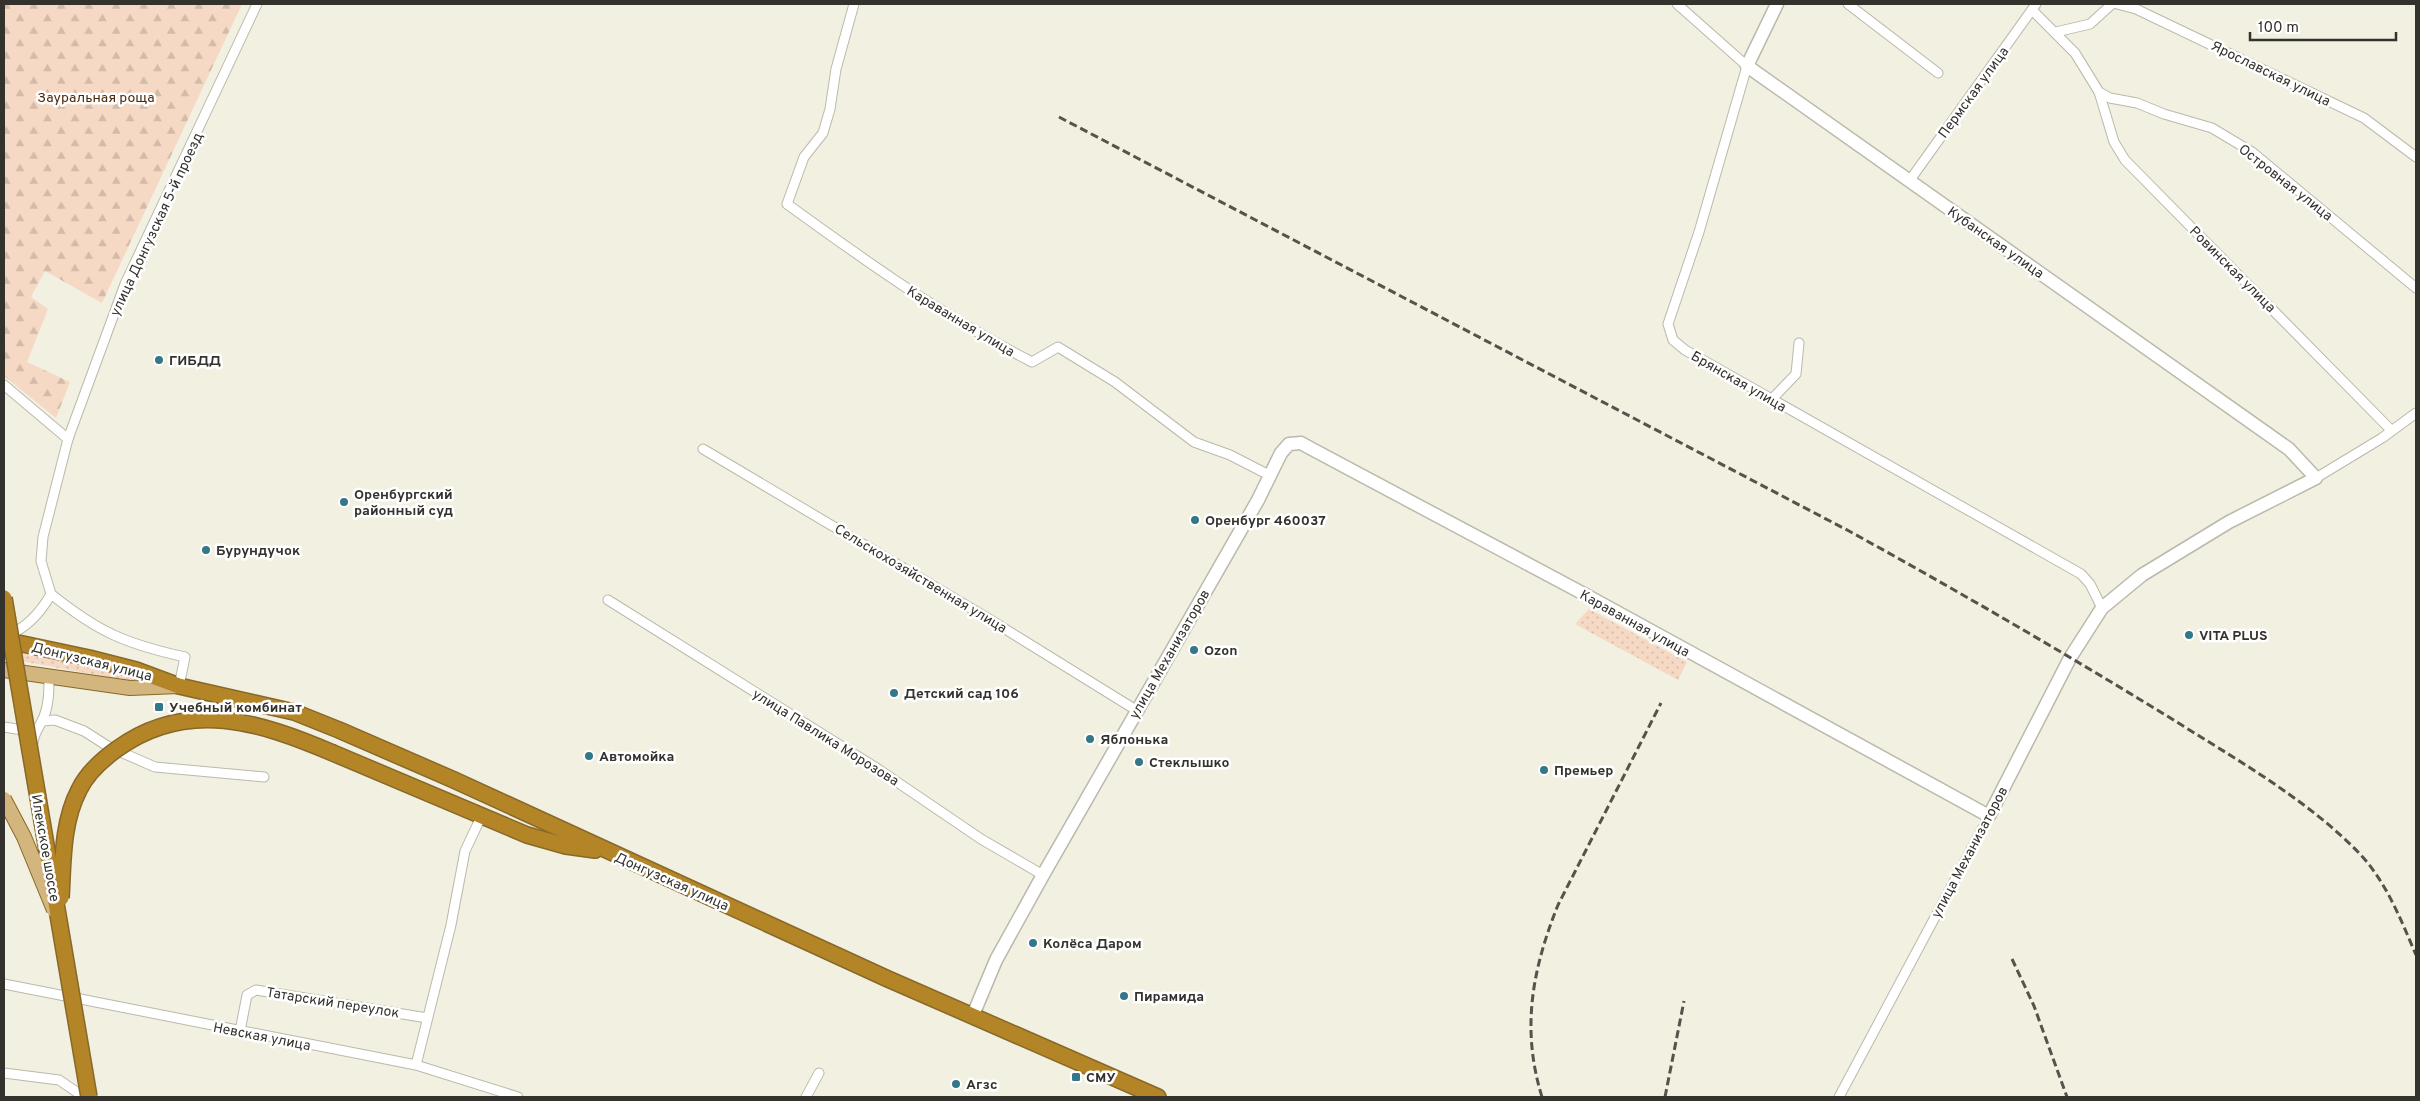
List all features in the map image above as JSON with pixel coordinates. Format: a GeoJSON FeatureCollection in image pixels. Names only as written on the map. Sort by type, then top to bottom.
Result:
{"type":"FeatureCollection","features":[{"type":"Feature","properties":{"kind":"highway","name":"Илекское шоссе"},"geometry":{"type":"LineString","coordinates":[[4,598],[90,1097]]}},
{"type":"Feature","properties":{"kind":"highway","name":"Донгузская улица"},"geometry":{"type":"LineString","coordinates":[[4,639],[136,670],[179,686],[294,712],[330,726],[454,780],[888,980],[973,1015],[1158,1097]]}},
{"type":"Feature","properties":{"kind":"highway"},"geometry":{"type":"LineString","coordinates":[[59,922],[66,834],[79,790],[96,766],[135,736],[159,725],[188,720],[215,719],[268,728],[333,753],[528,835],[566,846],[610,852]]}},
{"type":"Feature","properties":{"kind":"main road","name":"Донгузская улица"},"geometry":{"type":"LineString","coordinates":[[4,670],[130,688],[179,686]]}},
{"type":"Feature","properties":{"kind":"main road"},"geometry":{"type":"LineString","coordinates":[[4,799],[24,837],[59,922]]}},
{"type":"Feature","properties":{"kind":"street","name":"улица Донгузская 5-й проезд"},"geometry":{"type":"LineString","coordinates":[[50,594],[41,561],[43,536],[68,439],[125,284],[257,4]]}},
{"type":"Feature","properties":{"kind":"street","name":"Караванная улица"},"geometry":{"type":"LineString","coordinates":[[854,4],[836,69],[830,109],[822,133],[804,157],[787,204],[890,278],[978,334],[1032,362],[1058,347],[1115,382],[1194,442],[1230,455],[1269,475]]}},
{"type":"Feature","properties":{"kind":"street","name":"Кубанская улица"},"geometry":{"type":"LineString","coordinates":[[1677,4],[1747,66],[2288,449],[2316,478]]}},
{"type":"Feature","properties":{"kind":"street","name":"Брянская улица"},"geometry":{"type":"LineString","coordinates":[[1777,4],[1747,66],[1699,232],[1668,324],[1673,340],[1685,350],[1771,400],[2081,574],[2090,584],[2102,608]]}},
{"type":"Feature","properties":{"kind":"street"},"geometry":{"type":"LineString","coordinates":[[1848,4],[1938,73]]}},
{"type":"Feature","properties":{"kind":"street"},"geometry":{"type":"LineString","coordinates":[[2056,32],[2090,24],[2112,4]]}},
{"type":"Feature","properties":{"kind":"street","name":"Ярославская улица"},"geometry":{"type":"LineString","coordinates":[[2117,4],[2136,9],[2364,118],[2416,157]]}},
{"type":"Feature","properties":{"kind":"street"},"geometry":{"type":"LineString","coordinates":[[2034,7],[2075,53],[2099,92]]}},
{"type":"Feature","properties":{"kind":"street","name":"Пермская улица"},"geometry":{"type":"LineString","coordinates":[[1910,180],[2034,7]]}},
{"type":"Feature","properties":{"kind":"street","name":"Островная улица"},"geometry":{"type":"LineString","coordinates":[[2099,92],[2110,98],[2137,103],[2164,114],[2212,128],[2252,152],[2416,288]]}},
{"type":"Feature","properties":{"kind":"street","name":"Ровинская улица"},"geometry":{"type":"LineString","coordinates":[[2099,92],[2114,142],[2125,160],[2391,430]]}},
{"type":"Feature","properties":{"kind":"street"},"geometry":{"type":"LineString","coordinates":[[1771,400],[1796,374],[1799,343]]}},
{"type":"Feature","properties":{"kind":"street"},"geometry":{"type":"LineString","coordinates":[[4,385],[68,439]]}},
{"type":"Feature","properties":{"kind":"street"},"geometry":{"type":"LineString","coordinates":[[2316,478],[2350,459],[2416,412]]}},
{"type":"Feature","properties":{"kind":"street","name":"Караванная улица"},"geometry":{"type":"LineString","coordinates":[[1282,452],[1289,444],[1301,443],[1306,445],[1584,594],[1989,816]]}},
{"type":"Feature","properties":{"kind":"street","name":"Сельскохозяйственная улица"},"geometry":{"type":"LineString","coordinates":[[703,449],[981,614],[1136,710]]}},
{"type":"Feature","properties":{"kind":"street","name":"улица Механизаторов"},"geometry":{"type":"LineString","coordinates":[[973,1015],[996,960],[1136,710],[1258,500],[1282,452]]}},
{"type":"Feature","properties":{"kind":"street","name":"улица Механизаторов"},"geometry":{"type":"LineString","coordinates":[[1839,1097],[1989,816],[2070,658],[2102,608],[2149,570],[2229,522],[2316,478]]}},
{"type":"Feature","properties":{"kind":"street"},"geometry":{"type":"LineString","coordinates":[[4,639],[30,621],[44,606],[50,594],[77,616],[105,632],[144,648],[185,657],[179,686]]}},
{"type":"Feature","properties":{"kind":"street","name":"улица Павлика Морозова"},"geometry":{"type":"LineString","coordinates":[[608,600],[870,764],[981,839],[1043,875]]}},
{"type":"Feature","properties":{"kind":"street"},"geometry":{"type":"LineString","coordinates":[[50,677],[48,699],[42,721],[34,732],[29,765],[84,1097]]}},
{"type":"Feature","properties":{"kind":"street"},"geometry":{"type":"LineString","coordinates":[[42,721],[55,720],[84,730],[109,746],[155,767],[264,777]]}},
{"type":"Feature","properties":{"kind":"street"},"geometry":{"type":"LineString","coordinates":[[4,727],[34,732]]}},
{"type":"Feature","properties":{"kind":"street"},"geometry":{"type":"LineString","coordinates":[[416,1065],[451,925],[465,851],[482,817]]}},
{"type":"Feature","properties":{"kind":"street","name":"Невская улица"},"geometry":{"type":"LineString","coordinates":[[4,984],[416,1065],[518,1097]]}},
{"type":"Feature","properties":{"kind":"street","name":"Татарский переулок"},"geometry":{"type":"LineString","coordinates":[[240,1031],[247,995],[256,990],[427,1018]]}},
{"type":"Feature","properties":{"kind":"street"},"geometry":{"type":"LineString","coordinates":[[4,1073],[59,1080],[84,1097]]}},
{"type":"Feature","properties":{"kind":"street"},"geometry":{"type":"LineString","coordinates":[[806,1097],[819,1073]]}},
{"type":"Feature","properties":{"kind":"green space","name":"Зауральная роща"},"geometry":{"type":"Polygon","coordinates":[[[4,4],[242,4],[102,303],[45,271],[31,297],[48,309],[27,362],[70,382],[56,418],[4,376],[4,4]]]}},
{"type":"Feature","properties":{"kind":"green space"},"geometry":{"type":"Polygon","coordinates":[[[1589,609],[1687,662],[1678,680],[1575,624],[1589,609]]]}},
{"type":"Feature","properties":{"kind":"green space"},"geometry":{"type":"Polygon","coordinates":[[[4,647],[154,680],[125,680],[4,658],[4,647]]]}},
{"type":"Feature","properties":{"kind":"railway"},"geometry":{"type":"LineString","coordinates":[[1059,117],[1849,531],[2012,623],[2172,719],[2294,798],[2317,815],[2359,853],[2385,888],[2416,955]]}},
{"type":"Feature","properties":{"kind":"railway"},"geometry":{"type":"LineString","coordinates":[[1542,1097],[1532,1047],[1531,1024],[1536,976],[1549,929],[1558,905],[1661,703]]}},
{"type":"Feature","properties":{"kind":"railway"},"geometry":{"type":"LineString","coordinates":[[2012,959],[2034,1006],[2067,1097]]}},
{"type":"Feature","properties":{"kind":"railway"},"geometry":{"type":"LineString","coordinates":[[1665,1097],[1684,1001]]}},
{"type":"Feature","properties":{"kind":"place","name":"ГИБДД"},"geometry":{"type":"Point","coordinates":[159,360]}},
{"type":"Feature","properties":{"kind":"place","name":"Оренбургский районный суд"},"geometry":{"type":"Point","coordinates":[344,502]}},
{"type":"Feature","properties":{"kind":"place","name":"Оренбург 460037"},"geometry":{"type":"Point","coordinates":[1195,520]}},
{"type":"Feature","properties":{"kind":"place","name":"Бурундучок"},"geometry":{"type":"Point","coordinates":[206,550]}},
{"type":"Feature","properties":{"kind":"place","name":"VITA PLUS"},"geometry":{"type":"Point","coordinates":[2189,635]}},
{"type":"Feature","properties":{"kind":"place","name":"Ozon"},"geometry":{"type":"Point","coordinates":[1194,650]}},
{"type":"Feature","properties":{"kind":"place","name":"Детский сад 106"},"geometry":{"type":"Point","coordinates":[894,693]}},
{"type":"Feature","properties":{"kind":"place","name":"Учебный комбинат"},"geometry":{"type":"Point","coordinates":[159,707]}},
{"type":"Feature","properties":{"kind":"place","name":"Яблонька"},"geometry":{"type":"Point","coordinates":[1090,739]}},
{"type":"Feature","properties":{"kind":"place","name":"Автомойка"},"geometry":{"type":"Point","coordinates":[589,756]}},
{"type":"Feature","properties":{"kind":"place","name":"Стеклышко"},"geometry":{"type":"Point","coordinates":[1139,762]}},
{"type":"Feature","properties":{"kind":"place","name":"Премьер"},"geometry":{"type":"Point","coordinates":[1544,770]}},
{"type":"Feature","properties":{"kind":"place","name":"Колёса Даром"},"geometry":{"type":"Point","coordinates":[1033,943]}},
{"type":"Feature","properties":{"kind":"place","name":"Пирамида"},"geometry":{"type":"Point","coordinates":[1124,996]}},
{"type":"Feature","properties":{"kind":"place","name":"СМУ"},"geometry":{"type":"Point","coordinates":[1076,1077]}},
{"type":"Feature","properties":{"kind":"place","name":"Агзс"},"geometry":{"type":"Point","coordinates":[956,1084]}}]}
